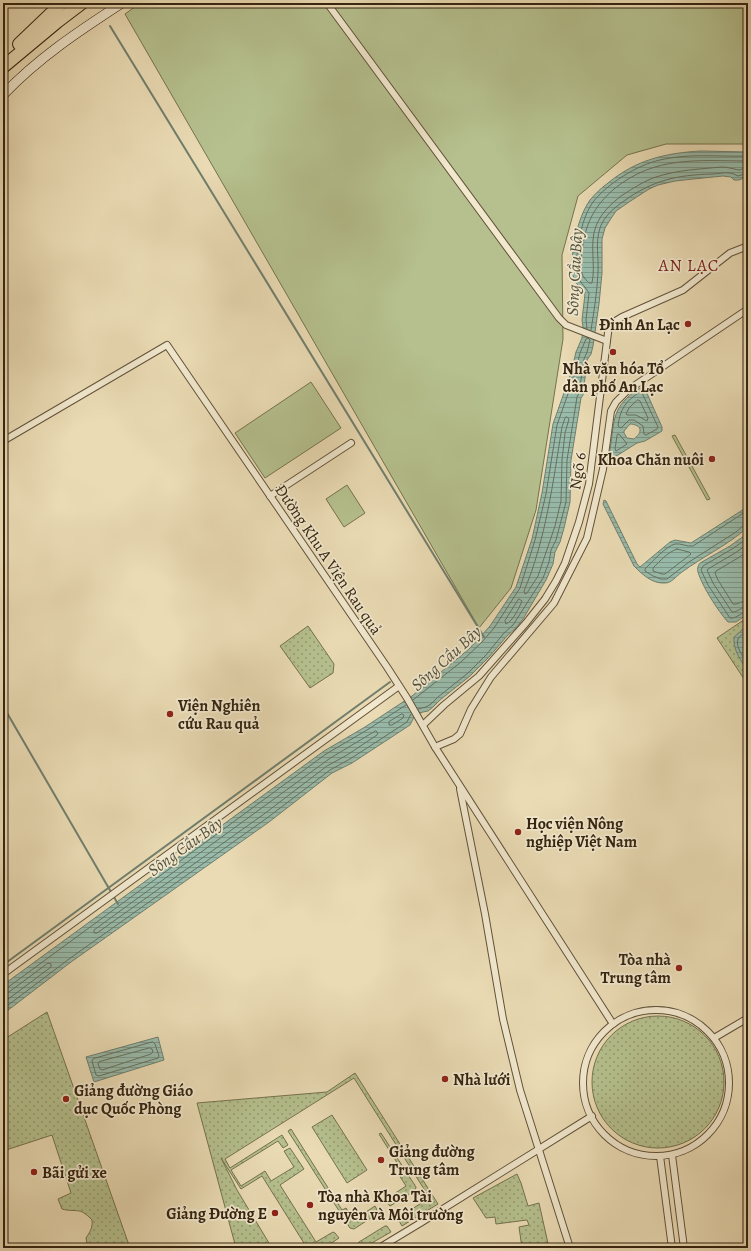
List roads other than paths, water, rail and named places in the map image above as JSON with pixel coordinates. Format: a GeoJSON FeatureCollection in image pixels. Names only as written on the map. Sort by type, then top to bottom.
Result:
{"type":"FeatureCollection","features":[{"type":"Feature","properties":{"kind":"highway"},"geometry":{"type":"LineString","coordinates":[[3,63],[25,38],[62,3]]}},
{"type":"Feature","properties":{"kind":"highway"},"geometry":{"type":"LineString","coordinates":[[3,67],[82,3]]}},
{"type":"Feature","properties":{"kind":"main road"},"geometry":{"type":"LineString","coordinates":[[3,95],[15,82],[44,57],[72,36],[122,3]]}},
{"type":"Feature","properties":{"kind":"street"},"geometry":{"type":"LineString","coordinates":[[327,3],[559,318],[566,325],[605,340]]}},
{"type":"Feature","properties":{"kind":"street","name":"Ngõ 6"},"geometry":{"type":"LineString","coordinates":[[422,724],[476,679],[489,666],[536,611],[556,581],[565,564],[580,522],[589,484],[605,340],[609,326],[622,317],[683,290],[730,253],[748,246]]}},
{"type":"Feature","properties":{"kind":"street"},"geometry":{"type":"LineString","coordinates":[[435,747],[454,739],[460,734],[471,709],[491,677],[554,603],[587,538],[603,469],[611,411],[616,402],[628,390],[748,309]]}},
{"type":"Feature","properties":{"kind":"street","name":"Đường Khu A Viện Rau quả"},"geometry":{"type":"LineString","coordinates":[[3,441],[167,345],[407,698],[459,785],[613,1024]]}},
{"type":"Feature","properties":{"kind":"street"},"geometry":{"type":"LineString","coordinates":[[270,496],[351,443]]}},
{"type":"Feature","properties":{"kind":"street"},"geometry":{"type":"LineString","coordinates":[[3,974],[399,686]]}},
{"type":"Feature","properties":{"kind":"street"},"geometry":{"type":"LineString","coordinates":[[459,785],[485,914],[505,1026],[524,1106],[570,1248]]}},
{"type":"Feature","properties":{"kind":"street"},"geometry":{"type":"LineString","coordinates":[[669,1010],[692,1019],[707,1030],[714,1038],[724,1055],[729,1073],[729,1092],[725,1110],[716,1126],[704,1139],[689,1149],[672,1155],[660,1156],[630,1151],[604,1134],[592,1116],[586,1102],[584,1078],[585,1066],[589,1054],[602,1034],[613,1024],[638,1012],[669,1010]]}},
{"type":"Feature","properties":{"kind":"street"},"geometry":{"type":"LineString","coordinates":[[714,1038],[748,1018]]}},
{"type":"Feature","properties":{"kind":"street"},"geometry":{"type":"LineString","coordinates":[[379,1248],[592,1116]]}},
{"type":"Feature","properties":{"kind":"street"},"geometry":{"type":"LineString","coordinates":[[672,1155],[684,1248]]}},
{"type":"Feature","properties":{"kind":"street"},"geometry":{"type":"LineString","coordinates":[[660,1156],[672,1248]]}},
{"type":"Feature","properties":{"kind":"water","name":"Sông Cầu Bây"},"geometry":{"type":"Polygon","coordinates":[[[701,151],[748,152],[748,176],[739,180],[734,180],[731,177],[723,176],[675,181],[658,185],[649,189],[616,211],[605,228],[602,239],[602,273],[593,346],[591,354],[587,360],[583,395],[581,398],[571,460],[570,502],[560,542],[555,552],[553,564],[546,580],[516,628],[470,676],[428,711],[415,715],[410,725],[352,763],[332,773],[269,822],[71,962],[3,1014],[3,985],[324,751],[365,727],[412,696],[469,649],[490,626],[516,587],[532,539],[542,493],[553,424],[571,373],[576,352],[582,338],[582,320],[585,294],[574,279],[572,263],[578,225],[583,212],[590,200],[598,191],[619,175],[640,163],[663,156],[701,151]]]}},
{"type":"Feature","properties":{"kind":"water"},"geometry":{"type":"Polygon","coordinates":[[[640,388],[645,389],[662,427],[662,431],[613,457],[610,454],[610,450],[616,414],[624,401],[640,388]],[[630,424],[624,433],[627,438],[634,439],[639,433],[640,429],[637,426],[630,424]]]}},
{"type":"Feature","properties":{"kind":"water"},"geometry":{"type":"Polygon","coordinates":[[[604,500],[606,501],[637,564],[640,567],[670,542],[675,540],[691,543],[748,505],[748,527],[690,566],[672,581],[660,583],[648,578],[634,566],[603,504],[604,500]]]}},
{"type":"Feature","properties":{"kind":"water"},"geometry":{"type":"Polygon","coordinates":[[[748,533],[748,614],[736,622],[728,622],[715,605],[707,591],[700,578],[698,567],[700,563],[730,546],[748,533]]]}},
{"type":"Feature","properties":{"kind":"water"},"geometry":{"type":"Polygon","coordinates":[[[748,625],[748,671],[736,651],[734,637],[748,625]]]}},
{"type":"Feature","properties":{"kind":"water"},"geometry":{"type":"Polygon","coordinates":[[[158,1037],[164,1060],[94,1082],[86,1057],[158,1037]]]}},
{"type":"Feature","properties":{"kind":"waterway"},"geometry":{"type":"LineString","coordinates":[[110,26],[484,637]]}},
{"type":"Feature","properties":{"kind":"waterway"},"geometry":{"type":"LineString","coordinates":[[3,965],[390,682]]}},
{"type":"Feature","properties":{"kind":"waterway"},"geometry":{"type":"LineString","coordinates":[[3,706],[118,904]]}},
{"type":"Feature","properties":{"kind":"place","name":"Đình An Lạc"},"geometry":{"type":"Point","coordinates":[688,324]}},
{"type":"Feature","properties":{"kind":"place","name":"Nhà văn hóa Tổ dân phố An Lạc"},"geometry":{"type":"Point","coordinates":[613,352]}},
{"type":"Feature","properties":{"kind":"place","name":"Khoa Chăn nuôi"},"geometry":{"type":"Point","coordinates":[712,459]}},
{"type":"Feature","properties":{"kind":"place","name":"Viện Nghiên cứu Rau quả"},"geometry":{"type":"Point","coordinates":[170,714]}},
{"type":"Feature","properties":{"kind":"place","name":"Học viện Nông nghiệp Việt Nam"},"geometry":{"type":"Point","coordinates":[518,832]}},
{"type":"Feature","properties":{"kind":"place","name":"Tòa nhà Trung tâm"},"geometry":{"type":"Point","coordinates":[679,968]}},
{"type":"Feature","properties":{"kind":"place","name":"Nhà lưới"},"geometry":{"type":"Point","coordinates":[445,1079]}},
{"type":"Feature","properties":{"kind":"place","name":"Giảng đường Giáo dục Quốc Phòng"},"geometry":{"type":"Point","coordinates":[66,1099]}},
{"type":"Feature","properties":{"kind":"place","name":"Giảng đường Trung tâm"},"geometry":{"type":"Point","coordinates":[381,1160]}},
{"type":"Feature","properties":{"kind":"place","name":"Bãi gửi xe"},"geometry":{"type":"Point","coordinates":[34,1172]}},
{"type":"Feature","properties":{"kind":"place","name":"Tòa nhà Khoa Tài nguyên và Môi trường"},"geometry":{"type":"Point","coordinates":[310,1205]}},
{"type":"Feature","properties":{"kind":"place","name":"Giảng Đường E"},"geometry":{"type":"Point","coordinates":[275,1213]}},
{"type":"Feature","properties":{"kind":"district","name":"AN LẠC"},"geometry":{"type":"Point","coordinates":[689,265]}}]}
